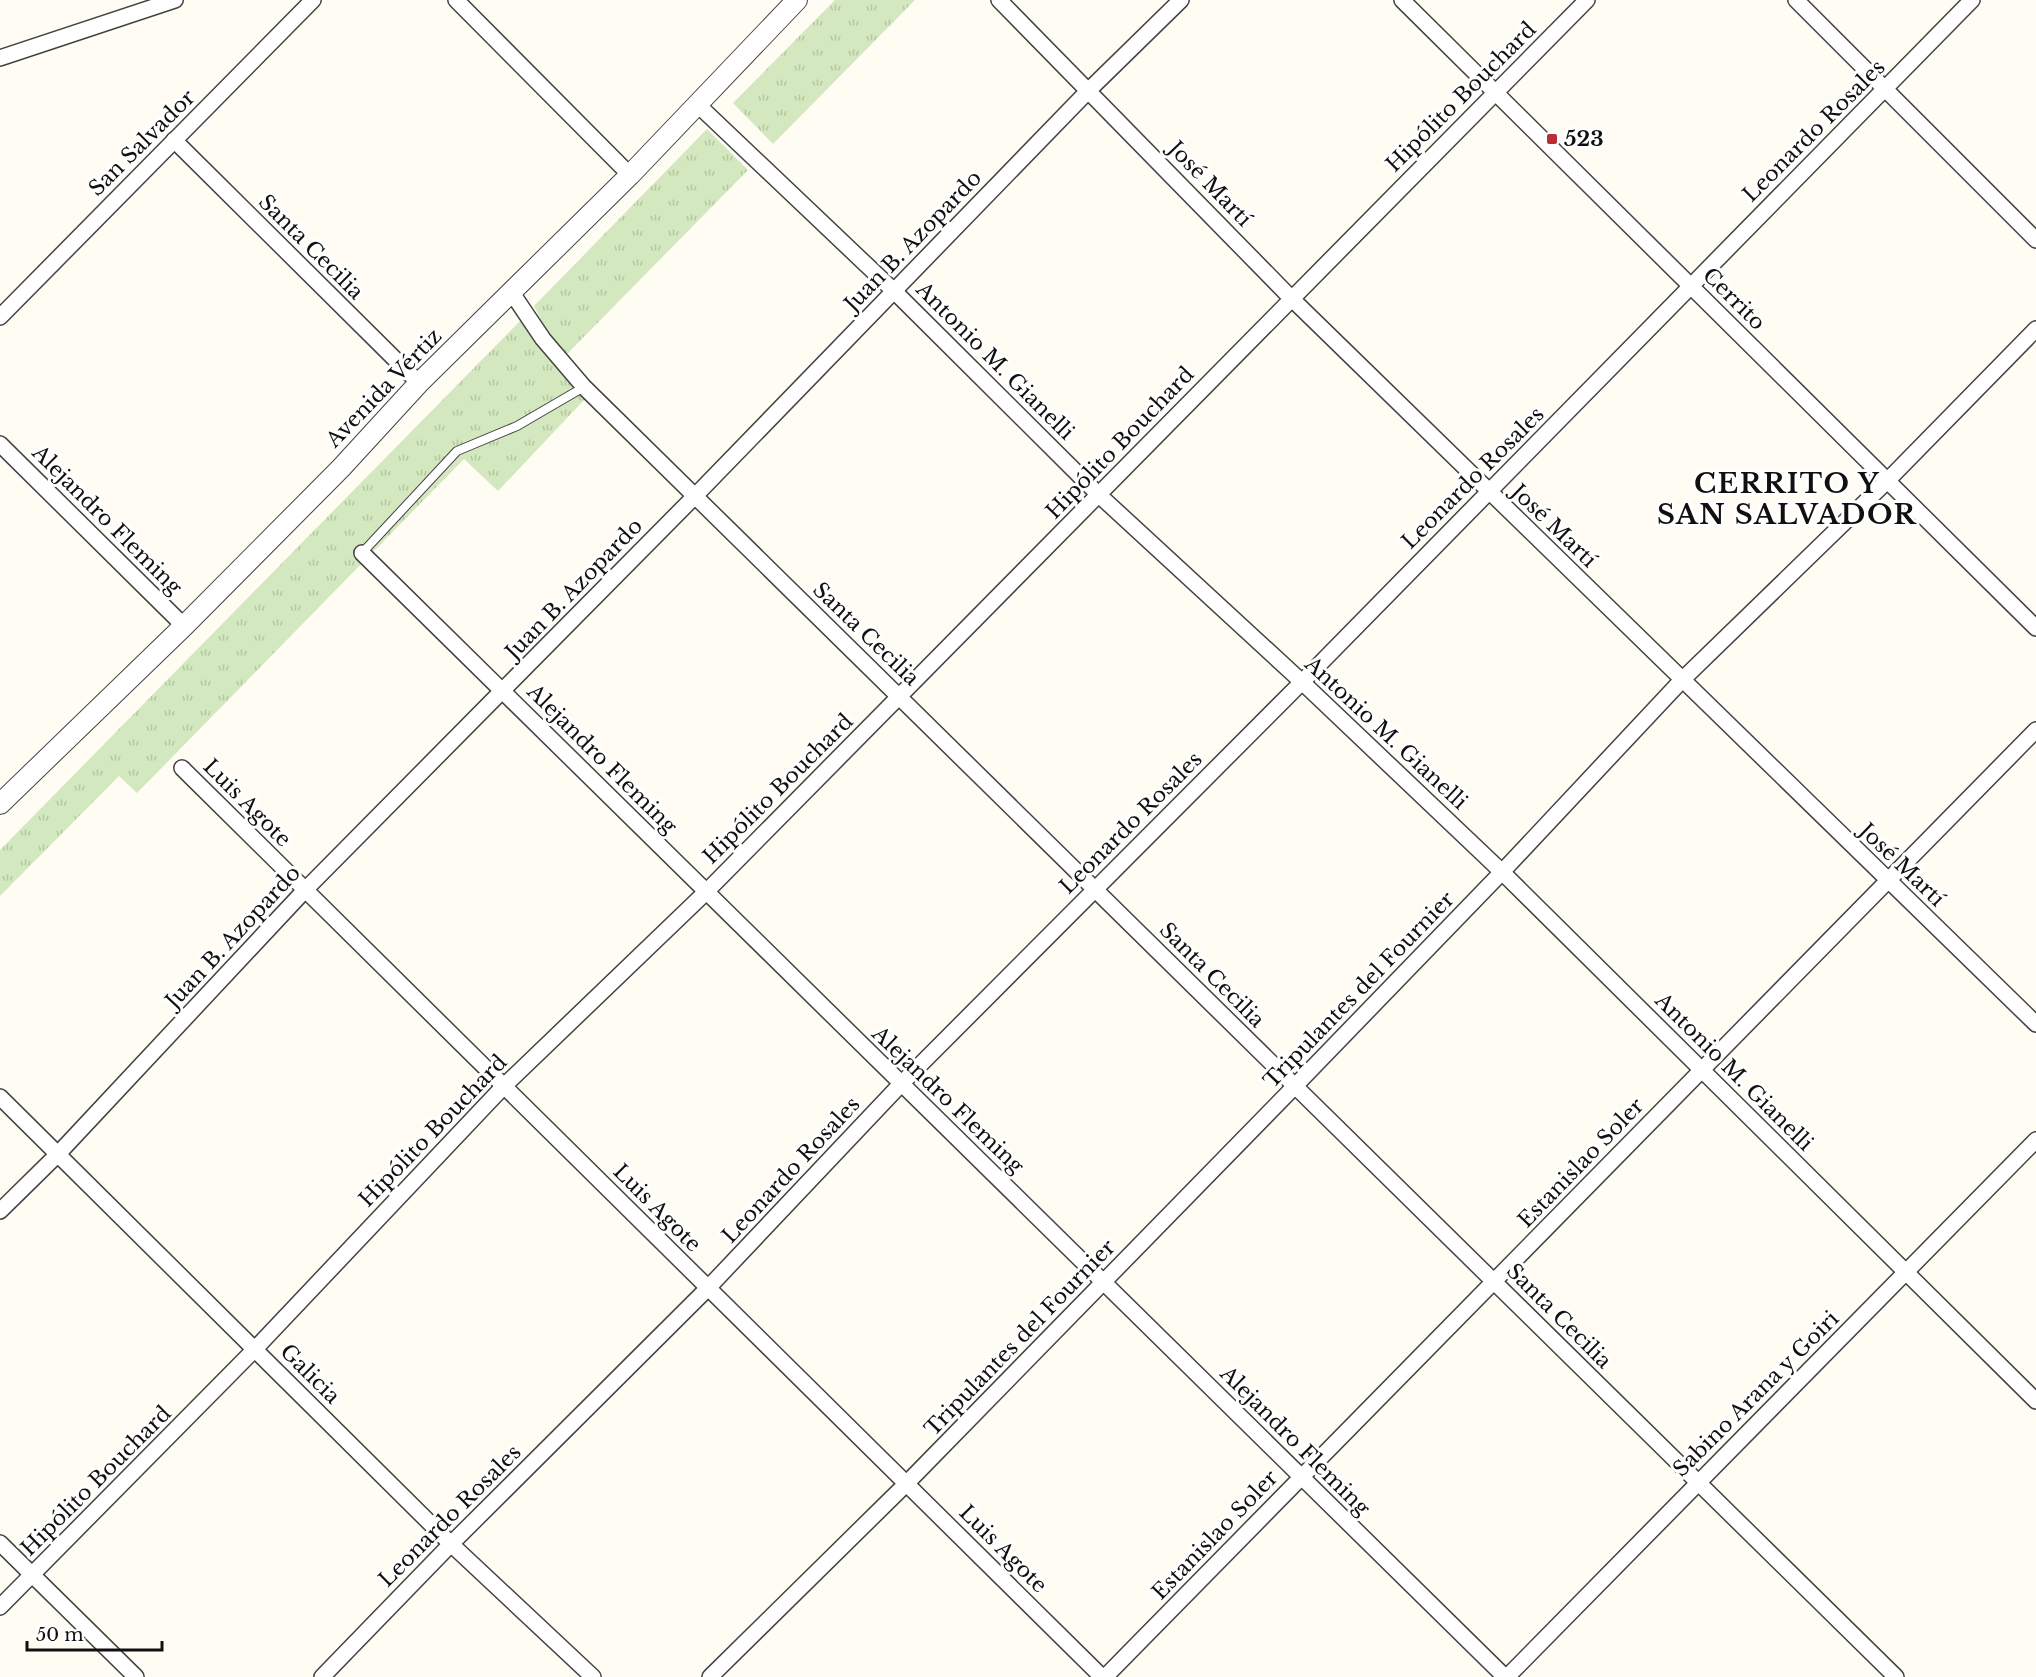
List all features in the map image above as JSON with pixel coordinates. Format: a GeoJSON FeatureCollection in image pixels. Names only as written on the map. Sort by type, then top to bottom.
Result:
{"type":"FeatureCollection","features":[{"type":"Feature","properties":{"kind":"street"},"geometry":{"type":"LineString","coordinates":[[0,58],[175,0]]}},
{"type":"Feature","properties":{"kind":"street","name":"San Salvador"},"geometry":{"type":"LineString","coordinates":[[0,317],[314,0]]}},
{"type":"Feature","properties":{"kind":"street"},"geometry":{"type":"LineString","coordinates":[[456,0],[630,175]]}},
{"type":"Feature","properties":{"kind":"street","name":"Avenida Vértiz"},"geometry":{"type":"LineString","coordinates":[[0,804],[184,626],[341,468],[419,383],[630,175],[797,0]]}},
{"type":"Feature","properties":{"kind":"street","name":"José Martí"},"geometry":{"type":"LineString","coordinates":[[999,0],[1291,298],[2036,1024]]}},
{"type":"Feature","properties":{"kind":"street","name":"Juan B. Azopardo"},"geometry":{"type":"LineString","coordinates":[[0,1211],[58,1154],[305,890],[695,496],[1089,90],[1181,0]]}},
{"type":"Feature","properties":{"kind":"street","name":"Cerrito"},"geometry":{"type":"LineString","coordinates":[[1402,0],[2036,628]]}},
{"type":"Feature","properties":{"kind":"street","name":"Hipólito Bouchard"},"geometry":{"type":"LineString","coordinates":[[0,1607],[255,1349],[504,1086],[706,892],[1587,0]]}},
{"type":"Feature","properties":{"kind":"street"},"geometry":{"type":"LineString","coordinates":[[1796,0],[2036,240]]}},
{"type":"Feature","properties":{"kind":"street","name":"Leonardo Rosales"},"geometry":{"type":"LineString","coordinates":[[322,1677],[451,1544],[708,1288],[902,1084],[1302,682],[1972,0]]}},
{"type":"Feature","properties":{"kind":"street","name":"Antonio M. Gianelli"},"geometry":{"type":"LineString","coordinates":[[698,104],[894,291],[1099,495],[1302,682],[1502,872],[2036,1401]]}},
{"type":"Feature","properties":{"kind":"street","name":"Santa Cecilia"},"geometry":{"type":"LineString","coordinates":[[174,141],[419,383]]}},
{"type":"Feature","properties":{"kind":"street","name":"Santa Cecilia"},"geometry":{"type":"LineString","coordinates":[[512,293],[543,339],[584,387],[1698,1483],[1890,1675]]}},
{"type":"Feature","properties":{"kind":"street","name":"Tripulantes del Fournier"},"geometry":{"type":"LineString","coordinates":[[710,1677],[906,1484],[1104,1282],[1502,872],[1682,680],[1887,481],[2036,329]]}},
{"type":"Feature","properties":{"kind":"street","name":"Alejandro Fleming"},"geometry":{"type":"LineString","coordinates":[[0,444],[184,626]]}},
{"type":"Feature","properties":{"kind":"street","name":"Alejandro Fleming"},"geometry":{"type":"LineString","coordinates":[[362,553],[1506,1677]]}},
{"type":"Feature","properties":{"kind":"street","name":"Estanislao Soler"},"geometry":{"type":"LineString","coordinates":[[1104,1677],[2036,730]]}},
{"type":"Feature","properties":{"kind":"street","name":"Luis Agote"},"geometry":{"type":"LineString","coordinates":[[182,768],[1104,1677]]}},
{"type":"Feature","properties":{"kind":"street","name":"Galicia"},"geometry":{"type":"LineString","coordinates":[[0,1096],[451,1544],[593,1677]]}},
{"type":"Feature","properties":{"kind":"street","name":"Sabino Arana y Goiri"},"geometry":{"type":"LineString","coordinates":[[1506,1677],[2036,1140]]}},
{"type":"Feature","properties":{"kind":"street"},"geometry":{"type":"LineString","coordinates":[[0,1543],[136,1677]]}},
{"type":"Feature","properties":{"kind":"lane"},"geometry":{"type":"LineString","coordinates":[[362,553],[457,451],[517,426],[584,387]]}},
{"type":"Feature","properties":{"kind":"green space"},"geometry":{"type":"Polygon","coordinates":[[[835,0],[915,0],[773,144],[733,103],[835,0]]]}},
{"type":"Feature","properties":{"kind":"green space"},"geometry":{"type":"Polygon","coordinates":[[[707,129],[748,170],[567,354],[548,333],[534,306],[707,129]]]}},
{"type":"Feature","properties":{"kind":"green space"},"geometry":{"type":"Polygon","coordinates":[[[520,321],[585,399],[498,491],[464,459],[137,793],[119,776],[0,896],[0,850],[520,321]]]}},
{"type":"Feature","properties":{"kind":"place","name":"523"},"geometry":{"type":"Point","coordinates":[1552,139]}},
{"type":"Feature","properties":{"kind":"district","name":"CERRITO Y SAN SALVADOR"},"geometry":{"type":"Point","coordinates":[1787,500]}}]}
